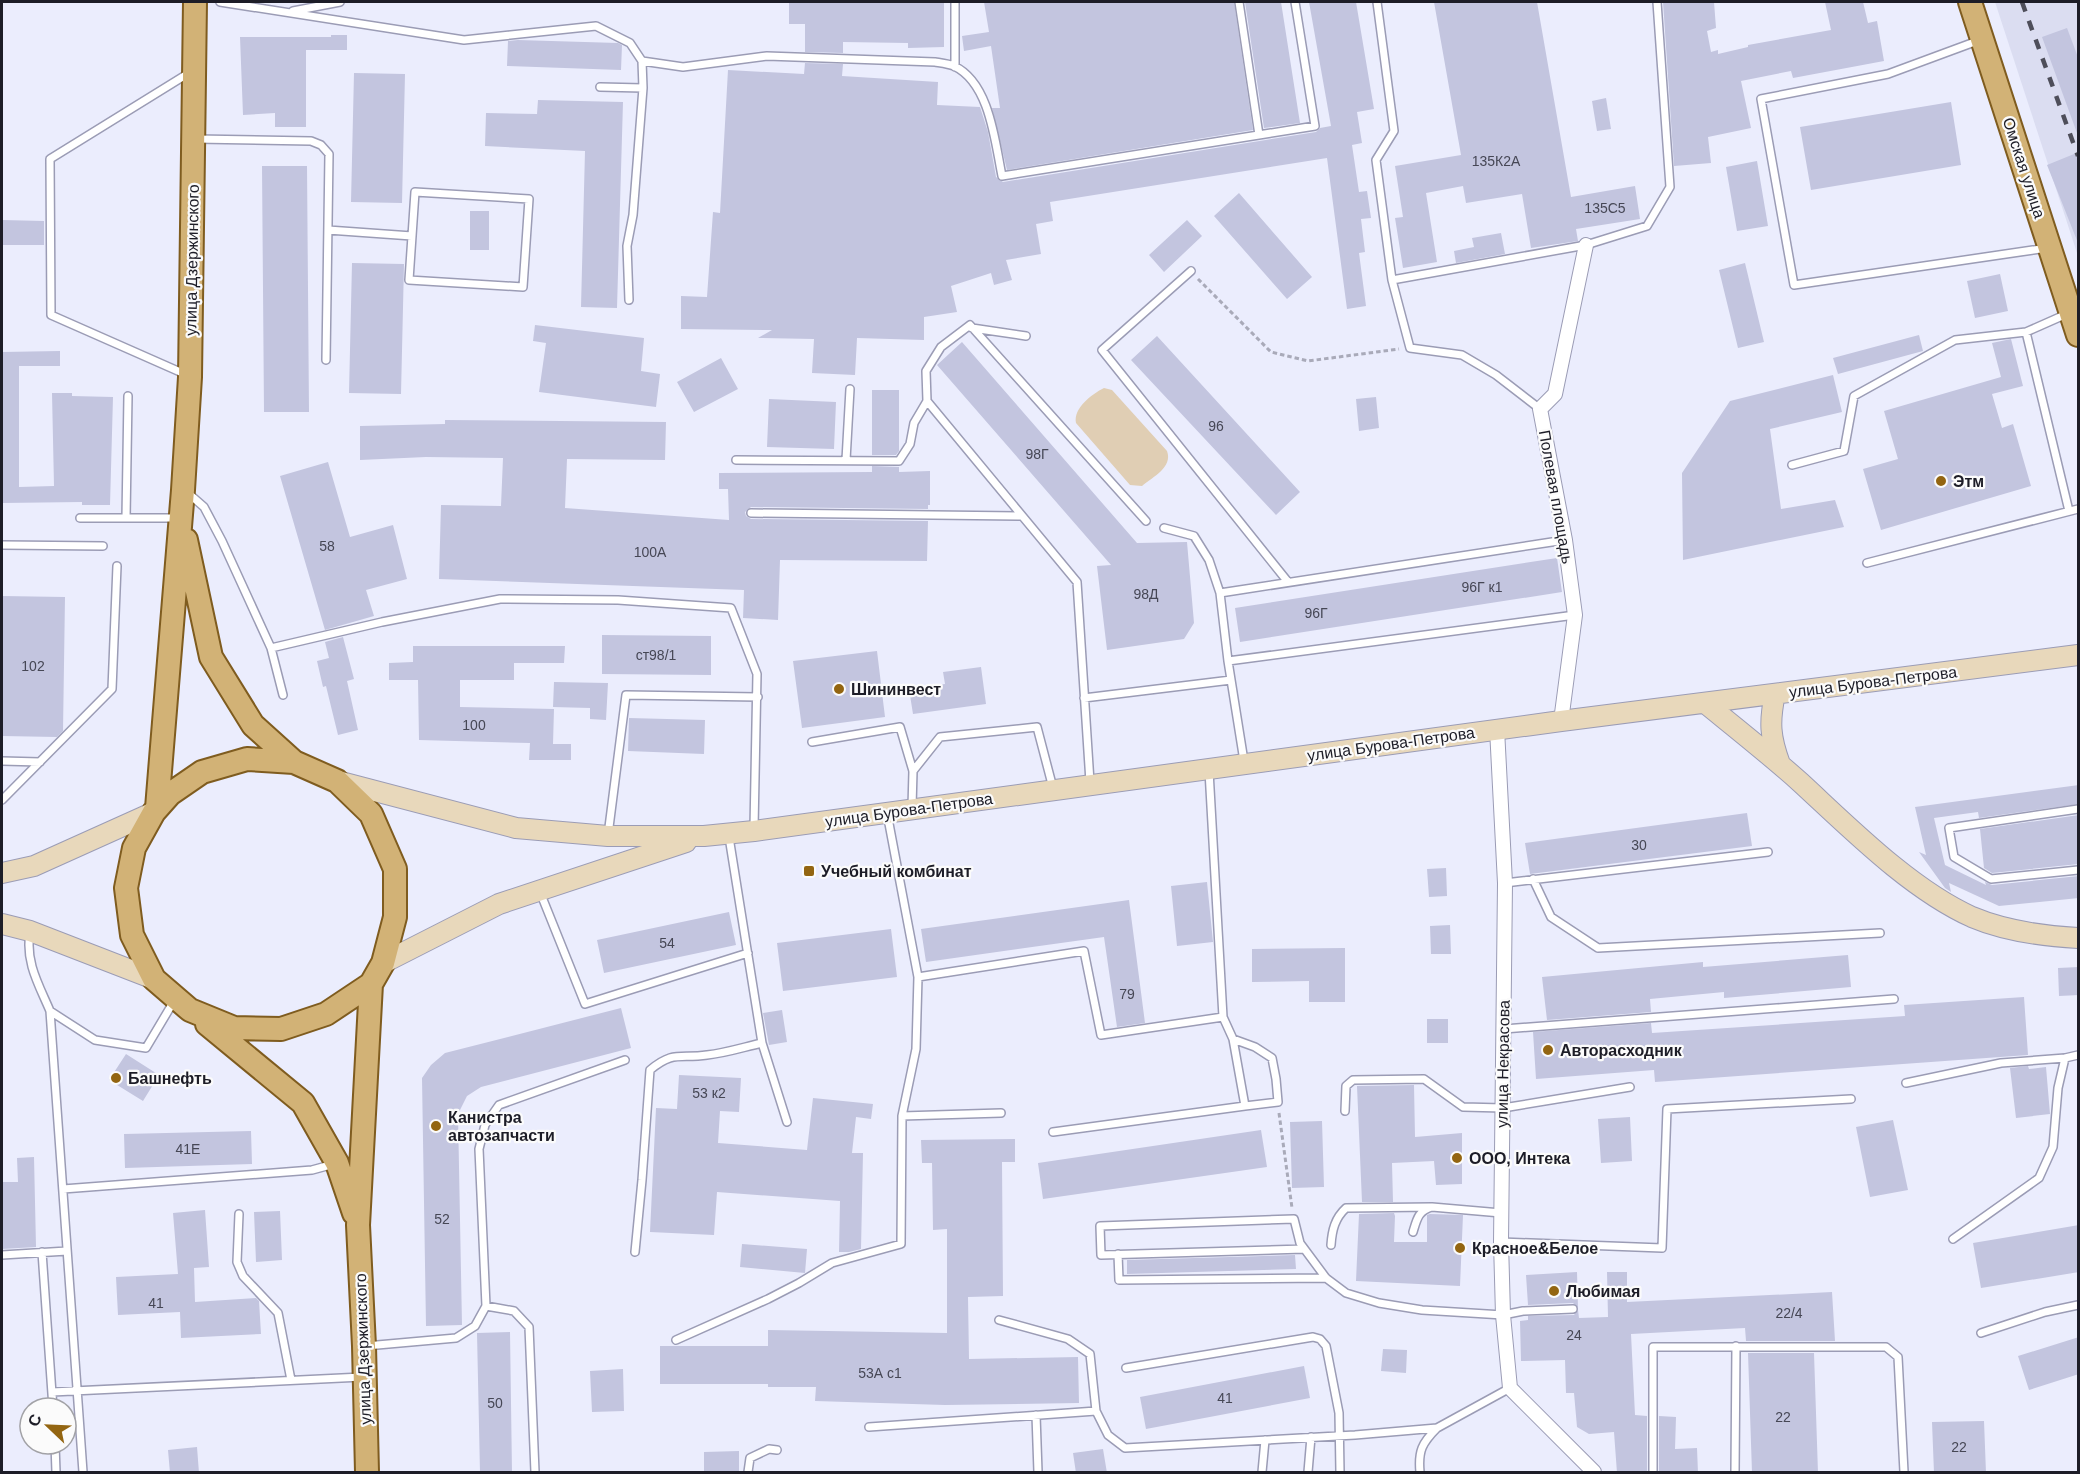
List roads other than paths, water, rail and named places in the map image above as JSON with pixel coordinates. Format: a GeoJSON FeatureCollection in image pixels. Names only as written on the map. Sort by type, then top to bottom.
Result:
{"type":"FeatureCollection","features":[{"type":"Feature","properties":{"kind":"main road","name":"улица Дзержинского"},"geometry":{"type":"LineString","coordinates":[[155,810],[181,518],[190,377],[195,2]]}},
{"type":"Feature","properties":{"kind":"main road","name":"Омская улица"},"geometry":{"type":"LineString","coordinates":[[1970,2],[2079,335]]}},
{"type":"Feature","properties":{"kind":"main road","name":"улица Дзержинского"},"geometry":{"type":"LineString","coordinates":[[181,518],[211,657],[253,725],[294,762]]}},
{"type":"Feature","properties":{"kind":"main road","name":"улица Бурова-Петрова"},"geometry":{"type":"LineString","coordinates":[[337,781],[516,828],[609,836],[704,836],[1497,729],[2079,655]]}},
{"type":"Feature","properties":{"kind":"main road"},"geometry":{"type":"LineString","coordinates":[[1775,694],[1770,716],[1772,741],[1780,764]]}},
{"type":"Feature","properties":{"kind":"main road"},"geometry":{"type":"LineString","coordinates":[[1706,703],[1780,764],[1873,849],[1934,896],[1971,916],[2001,927],[2051,937],[2079,938]]}},
{"type":"Feature","properties":{"kind":"main road"},"geometry":{"type":"LineString","coordinates":[[154,978],[132,935],[126,888],[134,848],[155,810],[170,794],[202,772],[247,759],[294,762],[337,781],[371,814],[395,869],[395,917],[383,963],[371,984],[326,1014],[281,1029],[234,1028],[183,1004]]}},
{"type":"Feature","properties":{"kind":"main road"},"geometry":{"type":"LineString","coordinates":[[2,873],[34,866],[155,810]]}},
{"type":"Feature","properties":{"kind":"main road","name":"улица Бурова-Петрова"},"geometry":{"type":"LineString","coordinates":[[383,963],[499,904],[704,836]]}},
{"type":"Feature","properties":{"kind":"main road"},"geometry":{"type":"LineString","coordinates":[[2,924],[30,931],[154,978]]}},
{"type":"Feature","properties":{"kind":"main road","name":"улица Дзержинского"},"geometry":{"type":"LineString","coordinates":[[154,978],[303,1103],[336,1163],[358,1225]]}},
{"type":"Feature","properties":{"kind":"main road","name":"улица Дзержинского"},"geometry":{"type":"LineString","coordinates":[[367,1473],[358,1225],[371,984]]}},
{"type":"Feature","properties":{"kind":"street","name":"Полевая площадь"},"geometry":{"type":"LineString","coordinates":[[1561,721],[1575,615],[1540,409],[1556,394],[1586,245]]}},
{"type":"Feature","properties":{"kind":"street","name":"улица Некрасова"},"geometry":{"type":"LineString","coordinates":[[1497,729],[1505,883],[1501,1242],[1503,1315],[1510,1388]]}},
{"type":"Feature","properties":{"kind":"street"},"geometry":{"type":"LineString","coordinates":[[1510,1388],[1594,1473]]}},
{"type":"Feature","properties":{"kind":"lane"},"geometry":{"type":"LineString","coordinates":[[220,2],[464,40],[596,26],[630,43],[642,62],[643,88],[633,215],[627,246],[629,300]]}},
{"type":"Feature","properties":{"kind":"lane"},"geometry":{"type":"LineString","coordinates":[[288,12],[340,2]]}},
{"type":"Feature","properties":{"kind":"lane"},"geometry":{"type":"LineString","coordinates":[[955,2],[955,66]]}},
{"type":"Feature","properties":{"kind":"lane"},"geometry":{"type":"LineString","coordinates":[[1239,2],[1259,135]]}},
{"type":"Feature","properties":{"kind":"lane"},"geometry":{"type":"LineString","coordinates":[[642,62],[683,67],[767,56],[935,62],[955,66],[973,82],[988,107],[1002,176],[1315,126],[1294,2]]}},
{"type":"Feature","properties":{"kind":"lane"},"geometry":{"type":"LineString","coordinates":[[1377,2],[1394,131],[1376,160],[1392,280],[1410,348],[1462,355],[1496,375],[1540,409]]}},
{"type":"Feature","properties":{"kind":"lane"},"geometry":{"type":"LineString","coordinates":[[1392,280],[1586,245],[1647,226],[1670,187],[1657,2]]}},
{"type":"Feature","properties":{"kind":"lane"},"geometry":{"type":"LineString","coordinates":[[1982,40],[1888,74],[1761,99],[1794,285],[2050,248]]}},
{"type":"Feature","properties":{"kind":"lane"},"geometry":{"type":"LineString","coordinates":[[190,377],[51,315],[50,159],[194,70]]}},
{"type":"Feature","properties":{"kind":"lane"},"geometry":{"type":"LineString","coordinates":[[600,87],[643,88]]}},
{"type":"Feature","properties":{"kind":"lane"},"geometry":{"type":"LineString","coordinates":[[193,139],[311,141],[321,145],[329,154],[326,360]]}},
{"type":"Feature","properties":{"kind":"lane"},"geometry":{"type":"LineString","coordinates":[[415,192],[529,200],[523,287],[409,280],[412,236],[415,192]]}},
{"type":"Feature","properties":{"kind":"lane"},"geometry":{"type":"LineString","coordinates":[[328,230],[412,236]]}},
{"type":"Feature","properties":{"kind":"lane"},"geometry":{"type":"LineString","coordinates":[[1191,272],[1102,350],[1288,582]]}},
{"type":"Feature","properties":{"kind":"lane"},"geometry":{"type":"LineString","coordinates":[[1792,465],[1844,451],[1854,396],[1955,340],[2026,332],[2071,312]]}},
{"type":"Feature","properties":{"kind":"lane"},"geometry":{"type":"LineString","coordinates":[[736,460],[899,461],[910,444],[914,423],[927,401],[926,371],[941,347],[970,325],[972,328],[1026,336]]}},
{"type":"Feature","properties":{"kind":"lane"},"geometry":{"type":"LineString","coordinates":[[972,328],[1146,521]]}},
{"type":"Feature","properties":{"kind":"lane"},"geometry":{"type":"LineString","coordinates":[[2026,332],[2069,511]]}},
{"type":"Feature","properties":{"kind":"lane"},"geometry":{"type":"LineString","coordinates":[[846,460],[850,389]]}},
{"type":"Feature","properties":{"kind":"lane"},"geometry":{"type":"LineString","coordinates":[[126,518],[128,396]]}},
{"type":"Feature","properties":{"kind":"lane"},"geometry":{"type":"LineString","coordinates":[[927,401],[1077,582],[1090,785]]}},
{"type":"Feature","properties":{"kind":"lane"},"geometry":{"type":"LineString","coordinates":[[183,490],[204,507],[222,541],[271,648],[283,695]]}},
{"type":"Feature","properties":{"kind":"lane"},"geometry":{"type":"LineString","coordinates":[[1867,563],[2079,509]]}},
{"type":"Feature","properties":{"kind":"lane"},"geometry":{"type":"LineString","coordinates":[[751,513],[1022,516]]}},
{"type":"Feature","properties":{"kind":"lane"},"geometry":{"type":"LineString","coordinates":[[80,518],[181,518]]}},
{"type":"Feature","properties":{"kind":"lane"},"geometry":{"type":"LineString","coordinates":[[1164,528],[1194,536],[1209,560],[1220,593],[1244,764]]}},
{"type":"Feature","properties":{"kind":"lane"},"geometry":{"type":"LineString","coordinates":[[1220,593],[1564,540]]}},
{"type":"Feature","properties":{"kind":"lane"},"geometry":{"type":"LineString","coordinates":[[2,545],[103,546]]}},
{"type":"Feature","properties":{"kind":"lane"},"geometry":{"type":"LineString","coordinates":[[2,800],[112,689],[117,566]]}},
{"type":"Feature","properties":{"kind":"lane"},"geometry":{"type":"LineString","coordinates":[[271,648],[382,622],[500,599],[618,600],[731,608],[757,674],[754,831]]}},
{"type":"Feature","properties":{"kind":"lane"},"geometry":{"type":"LineString","coordinates":[[1228,661],[1575,615]]}},
{"type":"Feature","properties":{"kind":"lane"},"geometry":{"type":"LineString","coordinates":[[1084,698],[1231,680]]}},
{"type":"Feature","properties":{"kind":"lane"},"geometry":{"type":"LineString","coordinates":[[609,836],[626,695],[758,697]]}},
{"type":"Feature","properties":{"kind":"lane"},"geometry":{"type":"LineString","coordinates":[[812,742],[900,727],[914,771],[912,809]]}},
{"type":"Feature","properties":{"kind":"lane"},"geometry":{"type":"LineString","coordinates":[[914,771],[940,737],[1037,727],[1054,790]]}},
{"type":"Feature","properties":{"kind":"lane"},"geometry":{"type":"LineString","coordinates":[[2,761],[40,762]]}},
{"type":"Feature","properties":{"kind":"lane"},"geometry":{"type":"LineString","coordinates":[[1209,769],[1223,1017],[1233,1039],[1245,1106]]}},
{"type":"Feature","properties":{"kind":"lane"},"geometry":{"type":"LineString","coordinates":[[2079,809],[1949,828],[1954,856],[1991,879],[2079,870]]}},
{"type":"Feature","properties":{"kind":"lane"},"geometry":{"type":"LineString","coordinates":[[676,1341],[768,1299],[832,1263],[902,1244],[902,1116],[915,1048],[918,977],[887,813]]}},
{"type":"Feature","properties":{"kind":"lane"},"geometry":{"type":"LineString","coordinates":[[729,834],[762,1043],[787,1122]]}},
{"type":"Feature","properties":{"kind":"lane"},"geometry":{"type":"LineString","coordinates":[[1505,883],[1768,852]]}},
{"type":"Feature","properties":{"kind":"lane"},"geometry":{"type":"LineString","coordinates":[[1533,879],[1551,917],[1598,948],[1880,933]]}},
{"type":"Feature","properties":{"kind":"lane"},"geometry":{"type":"LineString","coordinates":[[539,890],[585,1004],[748,953]]}},
{"type":"Feature","properties":{"kind":"lane"},"geometry":{"type":"LineString","coordinates":[[30,931],[27,950],[32,969],[50,1011],[82,1473]]}},
{"type":"Feature","properties":{"kind":"lane"},"geometry":{"type":"LineString","coordinates":[[918,977],[1084,951],[1101,1035],[1223,1017]]}},
{"type":"Feature","properties":{"kind":"lane"},"geometry":{"type":"LineString","coordinates":[[1504,1029],[1894,999]]}},
{"type":"Feature","properties":{"kind":"lane"},"geometry":{"type":"LineString","coordinates":[[50,1011],[95,1040],[146,1048],[183,1004]]}},
{"type":"Feature","properties":{"kind":"lane"},"geometry":{"type":"LineString","coordinates":[[1053,1132],[1278,1102],[1272,1058],[1256,1047],[1233,1039]]}},
{"type":"Feature","properties":{"kind":"lane"},"geometry":{"type":"LineString","coordinates":[[635,1252],[650,1070],[662,1060],[678,1055],[705,1056],[762,1043]]}},
{"type":"Feature","properties":{"kind":"lane"},"geometry":{"type":"LineString","coordinates":[[1906,1083],[2001,1063],[2079,1055]]}},
{"type":"Feature","properties":{"kind":"lane"},"geometry":{"type":"LineString","coordinates":[[1953,1239],[2039,1178],[2053,1147],[2058,1088],[2065,1058]]}},
{"type":"Feature","properties":{"kind":"lane"},"geometry":{"type":"LineString","coordinates":[[364,1346],[456,1338],[475,1326],[486,1306],[479,1149],[485,1125],[499,1105],[625,1060]]}},
{"type":"Feature","properties":{"kind":"lane"},"geometry":{"type":"LineString","coordinates":[[1346,1111],[1346,1086],[1351,1080],[1424,1079],[1463,1107],[1503,1108],[1630,1087]]}},
{"type":"Feature","properties":{"kind":"lane"},"geometry":{"type":"LineString","coordinates":[[1501,1242],[1662,1248],[1667,1109],[1851,1099]]}},
{"type":"Feature","properties":{"kind":"lane"},"geometry":{"type":"LineString","coordinates":[[902,1116],[1000,1113]]}},
{"type":"Feature","properties":{"kind":"lane"},"geometry":{"type":"LineString","coordinates":[[63,1189],[312,1170],[336,1163]]}},
{"type":"Feature","properties":{"kind":"lane"},"geometry":{"type":"LineString","coordinates":[[1331,1245],[1338,1215],[1346,1208],[1432,1207],[1501,1213]]}},
{"type":"Feature","properties":{"kind":"lane"},"geometry":{"type":"LineString","coordinates":[[1413,1232],[1418,1214],[1432,1207]]}},
{"type":"Feature","properties":{"kind":"lane"},"geometry":{"type":"LineString","coordinates":[[239,1214],[237,1262],[243,1276],[278,1313],[291,1380]]}},
{"type":"Feature","properties":{"kind":"lane"},"geometry":{"type":"LineString","coordinates":[[1304,1249],[1101,1255],[1100,1226],[1294,1219],[1300,1243],[1304,1249],[1326,1278],[1346,1293],[1379,1303],[1422,1310],[1503,1315],[1523,1311],[1573,1309]]}},
{"type":"Feature","properties":{"kind":"lane"},"geometry":{"type":"LineString","coordinates":[[2,1255],[67,1251]]}},
{"type":"Feature","properties":{"kind":"lane"},"geometry":{"type":"LineString","coordinates":[[42,1252],[52,1396]]}},
{"type":"Feature","properties":{"kind":"lane"},"geometry":{"type":"LineString","coordinates":[[1118,1254],[1119,1280],[1326,1278]]}},
{"type":"Feature","properties":{"kind":"lane"},"geometry":{"type":"LineString","coordinates":[[1982,1333],[2045,1312],[2079,1305]]}},
{"type":"Feature","properties":{"kind":"lane"},"geometry":{"type":"LineString","coordinates":[[486,1306],[514,1311],[529,1327],[535,1473]]}},
{"type":"Feature","properties":{"kind":"lane"},"geometry":{"type":"LineString","coordinates":[[999,1320],[1068,1339],[1090,1354],[1096,1411],[1108,1435],[1125,1448],[1437,1428]]}},
{"type":"Feature","properties":{"kind":"lane"},"geometry":{"type":"LineString","coordinates":[[1126,1368],[1313,1337],[1320,1339],[1326,1346],[1339,1413],[1340,1473]]}},
{"type":"Feature","properties":{"kind":"lane"},"geometry":{"type":"LineString","coordinates":[[1735,1473],[1736,1346]]}},
{"type":"Feature","properties":{"kind":"lane"},"geometry":{"type":"LineString","coordinates":[[1653,1473],[1653,1347],[1736,1346],[1886,1347],[1898,1357],[1904,1473]]}},
{"type":"Feature","properties":{"kind":"lane"},"geometry":{"type":"LineString","coordinates":[[52,1392],[365,1377]]}},
{"type":"Feature","properties":{"kind":"lane"},"geometry":{"type":"LineString","coordinates":[[1420,1473],[1419,1455],[1426,1439],[1437,1428],[1510,1388]]}},
{"type":"Feature","properties":{"kind":"lane"},"geometry":{"type":"LineString","coordinates":[[868,1427],[1096,1411]]}},
{"type":"Feature","properties":{"kind":"lane"},"geometry":{"type":"LineString","coordinates":[[1036,1415],[1038,1473]]}},
{"type":"Feature","properties":{"kind":"lane"},"geometry":{"type":"LineString","coordinates":[[1308,1473],[1311,1437]]}},
{"type":"Feature","properties":{"kind":"lane"},"geometry":{"type":"LineString","coordinates":[[1262,1473],[1265,1440]]}},
{"type":"Feature","properties":{"kind":"lane"},"geometry":{"type":"LineString","coordinates":[[748,1473],[750,1458],[768,1449],[777,1450]]}},
{"type":"Feature","properties":{"kind":"lane"},"geometry":{"type":"LineString","coordinates":[[55,1456],[56,1473]]}},
{"type":"Feature","properties":{"kind":"railway"},"geometry":{"type":"LineString","coordinates":[[2022,2],[2078,156]]}},
{"type":"Feature","properties":{"kind":"place","name":"Этм"},"geometry":{"type":"Point","coordinates":[1941,481]}},
{"type":"Feature","properties":{"kind":"place","name":"Шининвест"},"geometry":{"type":"Point","coordinates":[839,689]}},
{"type":"Feature","properties":{"kind":"place","name":"Учебный комбинат"},"geometry":{"type":"Point","coordinates":[809,871]}},
{"type":"Feature","properties":{"kind":"place","name":"Авторасходник"},"geometry":{"type":"Point","coordinates":[1548,1050]}},
{"type":"Feature","properties":{"kind":"place","name":"Башнефть"},"geometry":{"type":"Point","coordinates":[116,1078]}},
{"type":"Feature","properties":{"kind":"place","name":"Канистра автозапчасти"},"geometry":{"type":"Point","coordinates":[436,1126]}},
{"type":"Feature","properties":{"kind":"place","name":"ООО, Интека"},"geometry":{"type":"Point","coordinates":[1457,1158]}},
{"type":"Feature","properties":{"kind":"place","name":"Красное&Белое"},"geometry":{"type":"Point","coordinates":[1460,1248]}},
{"type":"Feature","properties":{"kind":"place","name":"Любимая"},"geometry":{"type":"Point","coordinates":[1554,1291]}}]}
